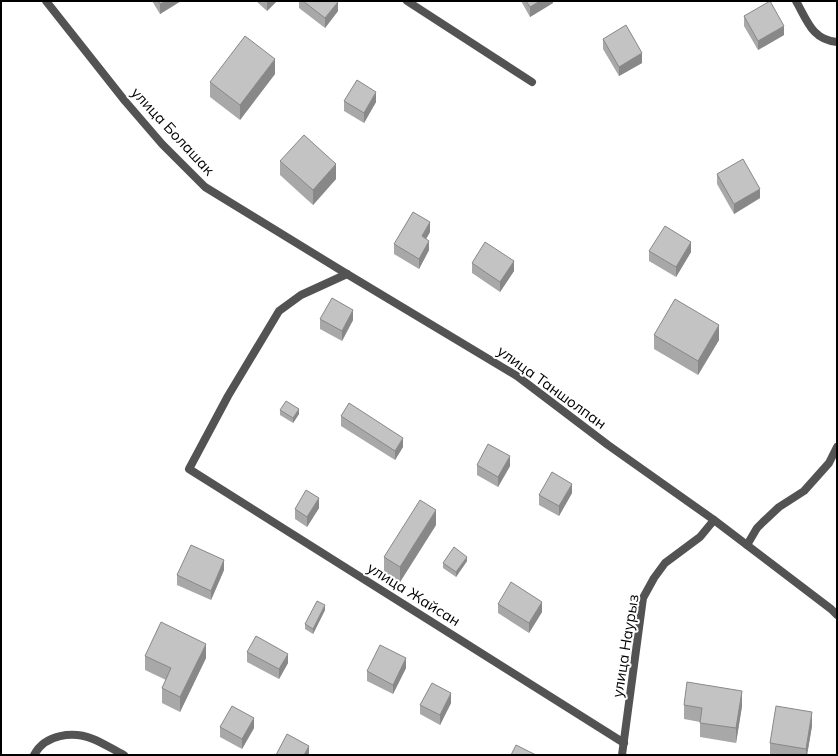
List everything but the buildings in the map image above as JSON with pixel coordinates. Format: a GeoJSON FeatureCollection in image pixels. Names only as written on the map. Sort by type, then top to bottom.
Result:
{"type":"FeatureCollection","features":[{"type":"Feature","properties":{"kind":"street","name":"улица Болашак"},"geometry":{"type":"LineString","coordinates":[[46,1],[125,101],[162,144],[205,187],[347,274]]}},
{"type":"Feature","properties":{"kind":"street"},"geometry":{"type":"LineString","coordinates":[[407,1],[532,82]]}},
{"type":"Feature","properties":{"kind":"street"},"geometry":{"type":"LineString","coordinates":[[796,1],[812,30],[821,38],[837,42]]}},
{"type":"Feature","properties":{"kind":"street","name":"улица Жайсан"},"geometry":{"type":"LineString","coordinates":[[347,274],[301,295],[279,311],[228,396],[189,470],[624,743]]}},
{"type":"Feature","properties":{"kind":"street","name":"улица Таншолпан"},"geometry":{"type":"LineString","coordinates":[[347,274],[517,376],[608,445],[714,520],[831,609],[837,616]]}},
{"type":"Feature","properties":{"kind":"street"},"geometry":{"type":"LineString","coordinates":[[747,545],[757,528],[763,522],[779,508],[804,491],[829,463],[837,447]]}},
{"type":"Feature","properties":{"kind":"street","name":"улица Наурыз"},"geometry":{"type":"LineString","coordinates":[[622,755],[643,598],[654,578],[665,563],[700,537],[714,520]]}},
{"type":"Feature","properties":{"kind":"street"},"geometry":{"type":"LineString","coordinates":[[34,755],[37,750],[47,741],[60,736],[77,735],[93,739],[124,755]]}}]}
